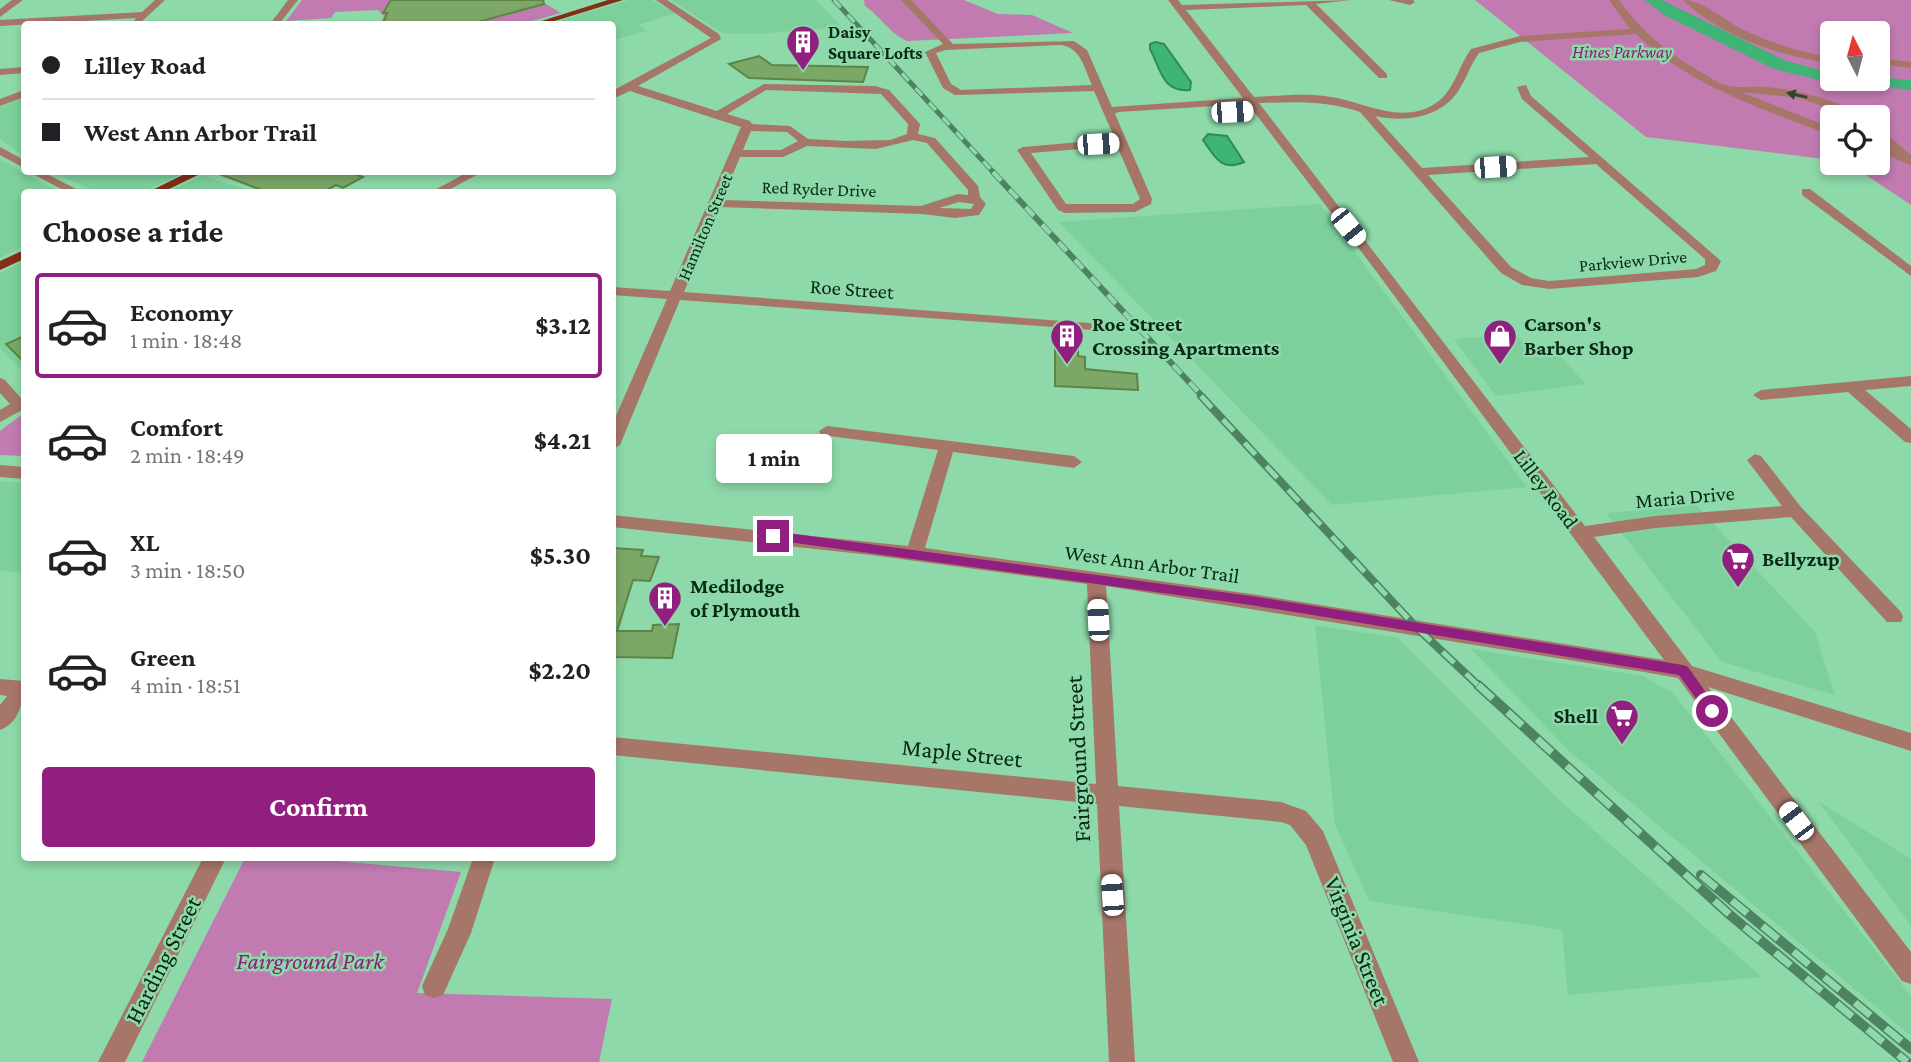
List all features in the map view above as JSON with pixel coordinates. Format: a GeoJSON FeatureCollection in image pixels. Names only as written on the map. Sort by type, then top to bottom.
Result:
{"type":"FeatureCollection","features":[{"type":"Feature","properties":{"kind":"main road"},"geometry":{"type":"LineString","coordinates":[[547,21],[618,0]]}},
{"type":"Feature","properties":{"kind":"main road"},"geometry":{"type":"LineString","coordinates":[[161,189],[191,175]]}},
{"type":"Feature","properties":{"kind":"main road"},"geometry":{"type":"LineString","coordinates":[[0,265],[21,255]]}},
{"type":"Feature","properties":{"kind":"street"},"geometry":{"type":"LineString","coordinates":[[0,14],[18,0]]}},
{"type":"Feature","properties":{"kind":"street"},"geometry":{"type":"LineString","coordinates":[[139,21],[160,0]]}},
{"type":"Feature","properties":{"kind":"street"},"geometry":{"type":"LineString","coordinates":[[276,21],[293,0]]}},
{"type":"Feature","properties":{"kind":"street"},"geometry":{"type":"LineString","coordinates":[[616,94],[714,41],[716,36],[661,0]]}},
{"type":"Feature","properties":{"kind":"street"},"geometry":{"type":"LineString","coordinates":[[906,0],[951,47]]}},
{"type":"Feature","properties":{"kind":"street"},"geometry":{"type":"LineString","coordinates":[[1176,4],[1346,0]]}},
{"type":"Feature","properties":{"kind":"street"},"geometry":{"type":"LineString","coordinates":[[1394,0],[1410,2]]}},
{"type":"Feature","properties":{"kind":"street"},"geometry":{"type":"LineString","coordinates":[[1614,0],[1639,31],[1673,58],[1728,90],[1820,127]]}},
{"type":"Feature","properties":{"kind":"street"},"geometry":{"type":"LineString","coordinates":[[1688,0],[1711,16],[1784,52],[1820,59]]}},
{"type":"Feature","properties":{"kind":"street"},"geometry":{"type":"LineString","coordinates":[[1308,1],[1383,76]]}},
{"type":"Feature","properties":{"kind":"street","name":"Lilley Road"},"geometry":{"type":"LineString","coordinates":[[1176,4],[1911,972]]}},
{"type":"Feature","properties":{"kind":"street"},"geometry":{"type":"LineString","coordinates":[[36,21],[145,15]]}},
{"type":"Feature","properties":{"kind":"street"},"geometry":{"type":"LineString","coordinates":[[0,23],[21,22]]}},
{"type":"Feature","properties":{"kind":"street"},"geometry":{"type":"LineString","coordinates":[[1109,113],[1117,118],[1256,106],[1359,109],[1402,116],[1439,106],[1457,88],[1475,51],[1497,43],[1639,31]]}},
{"type":"Feature","properties":{"kind":"street"},"geometry":{"type":"LineString","coordinates":[[1098,88],[959,93],[947,86],[930,52],[951,47],[1071,43],[1082,50],[1122,142],[1146,199],[1145,204],[1135,208],[1069,210],[1062,207],[1023,154],[1030,147],[1122,142]]}},
{"type":"Feature","properties":{"kind":"street"},"geometry":{"type":"LineString","coordinates":[[1890,62],[1911,65]]}},
{"type":"Feature","properties":{"kind":"street"},"geometry":{"type":"LineString","coordinates":[[0,72],[21,71]]}},
{"type":"Feature","properties":{"kind":"street"},"geometry":{"type":"LineString","coordinates":[[719,114],[756,91],[778,85],[875,89],[885,92],[914,124],[912,136],[902,143],[805,142],[776,155],[737,153]]}},
{"type":"Feature","properties":{"kind":"street"},"geometry":{"type":"LineString","coordinates":[[629,87],[746,123],[747,127],[790,129],[805,142]]}},
{"type":"Feature","properties":{"kind":"street","name":"Parkview Drive"},"geometry":{"type":"LineString","coordinates":[[1359,109],[1506,270],[1527,282],[1549,285],[1698,273],[1711,268],[1714,261],[1710,256],[1526,97],[1522,87]]}},
{"type":"Feature","properties":{"kind":"street"},"geometry":{"type":"LineString","coordinates":[[1728,90],[1788,92],[1834,105]]}},
{"type":"Feature","properties":{"kind":"street"},"geometry":{"type":"LineString","coordinates":[[0,103],[21,94]]}},
{"type":"Feature","properties":{"kind":"street","name":"Hamilton Street"},"geometry":{"type":"LineString","coordinates":[[616,435],[747,127]]}},
{"type":"Feature","properties":{"kind":"street","name":"Red Ryder Drive"},"geometry":{"type":"LineString","coordinates":[[715,203],[922,210],[955,214],[975,212],[980,204],[974,199],[974,189],[931,140],[912,136]]}},
{"type":"Feature","properties":{"kind":"street"},"geometry":{"type":"LineString","coordinates":[[1890,141],[1910,160]]}},
{"type":"Feature","properties":{"kind":"street"},"geometry":{"type":"LineString","coordinates":[[0,150],[21,163]]}},
{"type":"Feature","properties":{"kind":"street"},"geometry":{"type":"LineString","coordinates":[[1890,152],[1910,160]]}},
{"type":"Feature","properties":{"kind":"street"},"geometry":{"type":"LineString","coordinates":[[1418,172],[1598,160]]}},
{"type":"Feature","properties":{"kind":"street"},"geometry":{"type":"LineString","coordinates":[[41,175],[70,189]]}},
{"type":"Feature","properties":{"kind":"street"},"geometry":{"type":"LineString","coordinates":[[443,189],[470,175]]}},
{"type":"Feature","properties":{"kind":"street"},"geometry":{"type":"LineString","coordinates":[[1806,192],[1911,272]]}},
{"type":"Feature","properties":{"kind":"street","name":"Roe Street"},"geometry":{"type":"LineString","coordinates":[[616,291],[674,298],[1090,327]]}},
{"type":"Feature","properties":{"kind":"street"},"geometry":{"type":"LineString","coordinates":[[1761,396],[1911,381]]}},
{"type":"Feature","properties":{"kind":"street"},"geometry":{"type":"LineString","coordinates":[[0,383],[21,402]]}},
{"type":"Feature","properties":{"kind":"street"},"geometry":{"type":"LineString","coordinates":[[1853,387],[1911,438]]}},
{"type":"Feature","properties":{"kind":"street"},"geometry":{"type":"LineString","coordinates":[[0,417],[21,404]]}},
{"type":"Feature","properties":{"kind":"street"},"geometry":{"type":"LineString","coordinates":[[827,431],[1074,462]]}},
{"type":"Feature","properties":{"kind":"street"},"geometry":{"type":"LineString","coordinates":[[915,553],[947,446]]}},
{"type":"Feature","properties":{"kind":"street","name":"Maria Drive"},"geometry":{"type":"LineString","coordinates":[[1755,460],[1795,511],[1895,617]]}},
{"type":"Feature","properties":{"kind":"street"},"geometry":{"type":"LineString","coordinates":[[0,471],[21,473]]}},
{"type":"Feature","properties":{"kind":"street","name":"Maria Drive"},"geometry":{"type":"LineString","coordinates":[[1579,533],[1655,522],[1795,511]]}},
{"type":"Feature","properties":{"kind":"street","name":"West Ann Arbor Trail"},"geometry":{"type":"LineString","coordinates":[[616,521],[915,553],[1683,671],[1911,742]]}},
{"type":"Feature","properties":{"kind":"street","name":"Fairground Street"},"geometry":{"type":"LineString","coordinates":[[1096,579],[1122,1062]]}},
{"type":"Feature","properties":{"kind":"street"},"geometry":{"type":"LineString","coordinates":[[0,687],[21,689]]}},
{"type":"Feature","properties":{"kind":"street"},"geometry":{"type":"LineString","coordinates":[[0,721],[21,693]]}},
{"type":"Feature","properties":{"kind":"street","name":"Maple Street"},"geometry":{"type":"LineString","coordinates":[[616,746],[1281,812],[1304,823]]}},
{"type":"Feature","properties":{"kind":"street","name":"Virginia Street"},"geometry":{"type":"LineString","coordinates":[[1304,823],[1315,838],[1406,1062]]}},
{"type":"Feature","properties":{"kind":"street","name":"Harding Street"},"geometry":{"type":"LineString","coordinates":[[111,1062],[213,861]]}},
{"type":"Feature","properties":{"kind":"street"},"geometry":{"type":"LineString","coordinates":[[434,986],[459,933],[483,861]]}},
{"type":"Feature","properties":{"kind":"shaded area"},"geometry":{"type":"Polygon","coordinates":[[[629,0],[652,0],[676,13],[638,25],[648,31],[616,39],[616,21],[559,21],[629,0]]]}},
{"type":"Feature","properties":{"kind":"shaded area"},"geometry":{"type":"Polygon","coordinates":[[[671,0],[816,0],[842,27],[755,34],[722,33],[671,0]]]}},
{"type":"Feature","properties":{"kind":"shaded area"},"geometry":{"type":"Polygon","coordinates":[[[1150,44],[1164,44],[1191,82],[1190,90],[1173,88],[1168,84],[1150,49],[1150,44]]]}},
{"type":"Feature","properties":{"kind":"shaded area"},"geometry":{"type":"Polygon","coordinates":[[[21,98],[21,154],[0,139],[0,107],[21,98]]]}},
{"type":"Feature","properties":{"kind":"shaded area"},"geometry":{"type":"Polygon","coordinates":[[[1208,134],[1227,136],[1244,162],[1230,165],[1219,161],[1203,140],[1208,134]]]}},
{"type":"Feature","properties":{"kind":"shaded area"},"geometry":{"type":"Polygon","coordinates":[[[0,159],[21,171],[21,175],[29,175],[54,189],[21,189],[21,248],[0,258],[0,159]]]}},
{"type":"Feature","properties":{"kind":"shaded area"},"geometry":{"type":"Polygon","coordinates":[[[58,175],[180,175],[149,189],[91,189],[58,175]]]}},
{"type":"Feature","properties":{"kind":"shaded area"},"geometry":{"type":"Polygon","coordinates":[[[202,176],[245,189],[174,189],[202,176]]]}},
{"type":"Feature","properties":{"kind":"shaded area"},"geometry":{"type":"Polygon","coordinates":[[[1320,204],[1527,487],[1332,505],[1059,222],[1320,204]]]}},
{"type":"Feature","properties":{"kind":"shaded area"},"geometry":{"type":"Polygon","coordinates":[[[21,262],[21,370],[0,348],[0,273],[21,262]]]}},
{"type":"Feature","properties":{"kind":"shaded area"},"geometry":{"type":"Polygon","coordinates":[[[1515,334],[1528,348],[1551,346],[1586,384],[1496,396],[1454,339],[1515,334]]]}},
{"type":"Feature","properties":{"kind":"shaded area"},"geometry":{"type":"Polygon","coordinates":[[[0,481],[21,483],[21,573],[0,570],[0,481]]]}},
{"type":"Feature","properties":{"kind":"shaded area"},"geometry":{"type":"Polygon","coordinates":[[[1696,505],[1815,632],[1835,695],[1722,662],[1606,513],[1696,505]]]}},
{"type":"Feature","properties":{"kind":"shaded area"},"geometry":{"type":"Polygon","coordinates":[[[1315,625],[1398,638],[1557,798],[1762,977],[1568,995],[1562,930],[1369,901],[1335,824],[1315,625]]]}},
{"type":"Feature","properties":{"kind":"shaded area"},"geometry":{"type":"Polygon","coordinates":[[[1471,649],[1643,676],[1673,693],[1911,996],[1911,1036],[1568,750],[1471,649]]]}},
{"type":"Feature","properties":{"kind":"shaded area"},"geometry":{"type":"Polygon","coordinates":[[[1818,801],[1911,859],[1911,926],[1818,801]]]}},
{"type":"Feature","properties":{"kind":"green space"},"geometry":{"type":"Polygon","coordinates":[[[302,0],[539,0],[561,13],[532,21],[382,21],[384,16],[378,10],[335,12],[331,18],[286,21],[302,0]]]}},
{"type":"Feature","properties":{"kind":"green space"},"geometry":{"type":"Polygon","coordinates":[[[864,0],[964,0],[998,14],[1032,15],[1073,33],[907,41],[895,34],[865,6],[864,0]]]}},
{"type":"Feature","properties":{"kind":"green space","name":"Hines Parkway"},"geometry":{"type":"Polygon","coordinates":[[[1475,0],[1911,0],[1911,205],[1866,175],[1890,175],[1890,105],[1820,105],[1820,159],[1646,137],[1475,0]]]}},
{"type":"Feature","properties":{"kind":"green space"},"geometry":{"type":"Polygon","coordinates":[[[21,415],[21,456],[0,455],[0,431],[21,415]]]}},
{"type":"Feature","properties":{"kind":"green space","name":"Fairground Park"},"geometry":{"type":"Polygon","coordinates":[[[243,861],[336,861],[461,872],[417,993],[612,999],[599,1062],[142,1062],[243,861]]]}},
{"type":"Feature","properties":{"kind":"building"},"geometry":{"type":"Polygon","coordinates":[[[391,0],[543,0],[544,4],[482,21],[384,21],[387,13],[383,13],[391,0]]]}},
{"type":"Feature","properties":{"kind":"building","name":"Daisy Square Lofts"},"geometry":{"type":"Polygon","coordinates":[[[759,56],[772,65],[868,67],[863,82],[749,78],[729,64],[759,56]]]}},
{"type":"Feature","properties":{"kind":"building"},"geometry":{"type":"Polygon","coordinates":[[[222,175],[363,177],[343,188],[336,185],[329,189],[259,189],[222,175]]]}},
{"type":"Feature","properties":{"kind":"building"},"geometry":{"type":"Polygon","coordinates":[[[21,337],[21,359],[6,344],[21,337]]]}},
{"type":"Feature","properties":{"kind":"building","name":"Roe Street Crossing Apartments"},"geometry":{"type":"Polygon","coordinates":[[[1055,340],[1078,341],[1078,356],[1085,357],[1085,369],[1137,374],[1138,390],[1055,386],[1055,340]]]}},
{"type":"Feature","properties":{"kind":"building"},"geometry":{"type":"Polygon","coordinates":[[[616,548],[643,550],[641,556],[659,557],[650,581],[633,580],[617,631],[652,631],[653,625],[679,624],[672,658],[616,657],[616,548]]]}},
{"type":"Feature","properties":{"kind":"waterway"},"geometry":{"type":"LineString","coordinates":[[1653,0],[1670,12],[1701,24],[1780,65],[1820,76]]}},
{"type":"Feature","properties":{"kind":"waterway"},"geometry":{"type":"LineString","coordinates":[[1890,83],[1911,85]]}},
{"type":"Feature","properties":{"kind":"railway"},"geometry":{"type":"LineString","coordinates":[[834,0],[995,174]]}},
{"type":"Feature","properties":{"kind":"railway"},"geometry":{"type":"LineString","coordinates":[[993,172],[1203,397]]}},
{"type":"Feature","properties":{"kind":"railway"},"geometry":{"type":"LineString","coordinates":[[1201,396],[1416,627],[1480,687]]}},
{"type":"Feature","properties":{"kind":"railway"},"geometry":{"type":"LineString","coordinates":[[1478,685],[1730,915],[1907,1062]]}},
{"type":"Feature","properties":{"kind":"railway"},"geometry":{"type":"LineString","coordinates":[[1701,875],[1911,1049]]}},
{"type":"Feature","properties":{"kind":"place","name":"Daisy Square Lofts"},"geometry":{"type":"Point","coordinates":[803,72]}},
{"type":"Feature","properties":{"kind":"place","name":"Roe Street Crossing Apartments"},"geometry":{"type":"Point","coordinates":[1067,366]}},
{"type":"Feature","properties":{"kind":"place","name":"Carson's Barber Shop"},"geometry":{"type":"Point","coordinates":[1500,366]}},
{"type":"Feature","properties":{"kind":"place","name":"Bellyzup"},"geometry":{"type":"Point","coordinates":[1738,589]}},
{"type":"Feature","properties":{"kind":"place","name":"Medilodge of Plymouth"},"geometry":{"type":"Point","coordinates":[665,628]}},
{"type":"Feature","properties":{"kind":"place","name":"Shell"},"geometry":{"type":"Point","coordinates":[1622,746]}},
{"type":"Feature","properties":{"kind":"route"},"geometry":{"type":"LineString","coordinates":[[773,536],[915,553],[1251,601],[1683,671],[1712,711]]}}]}
